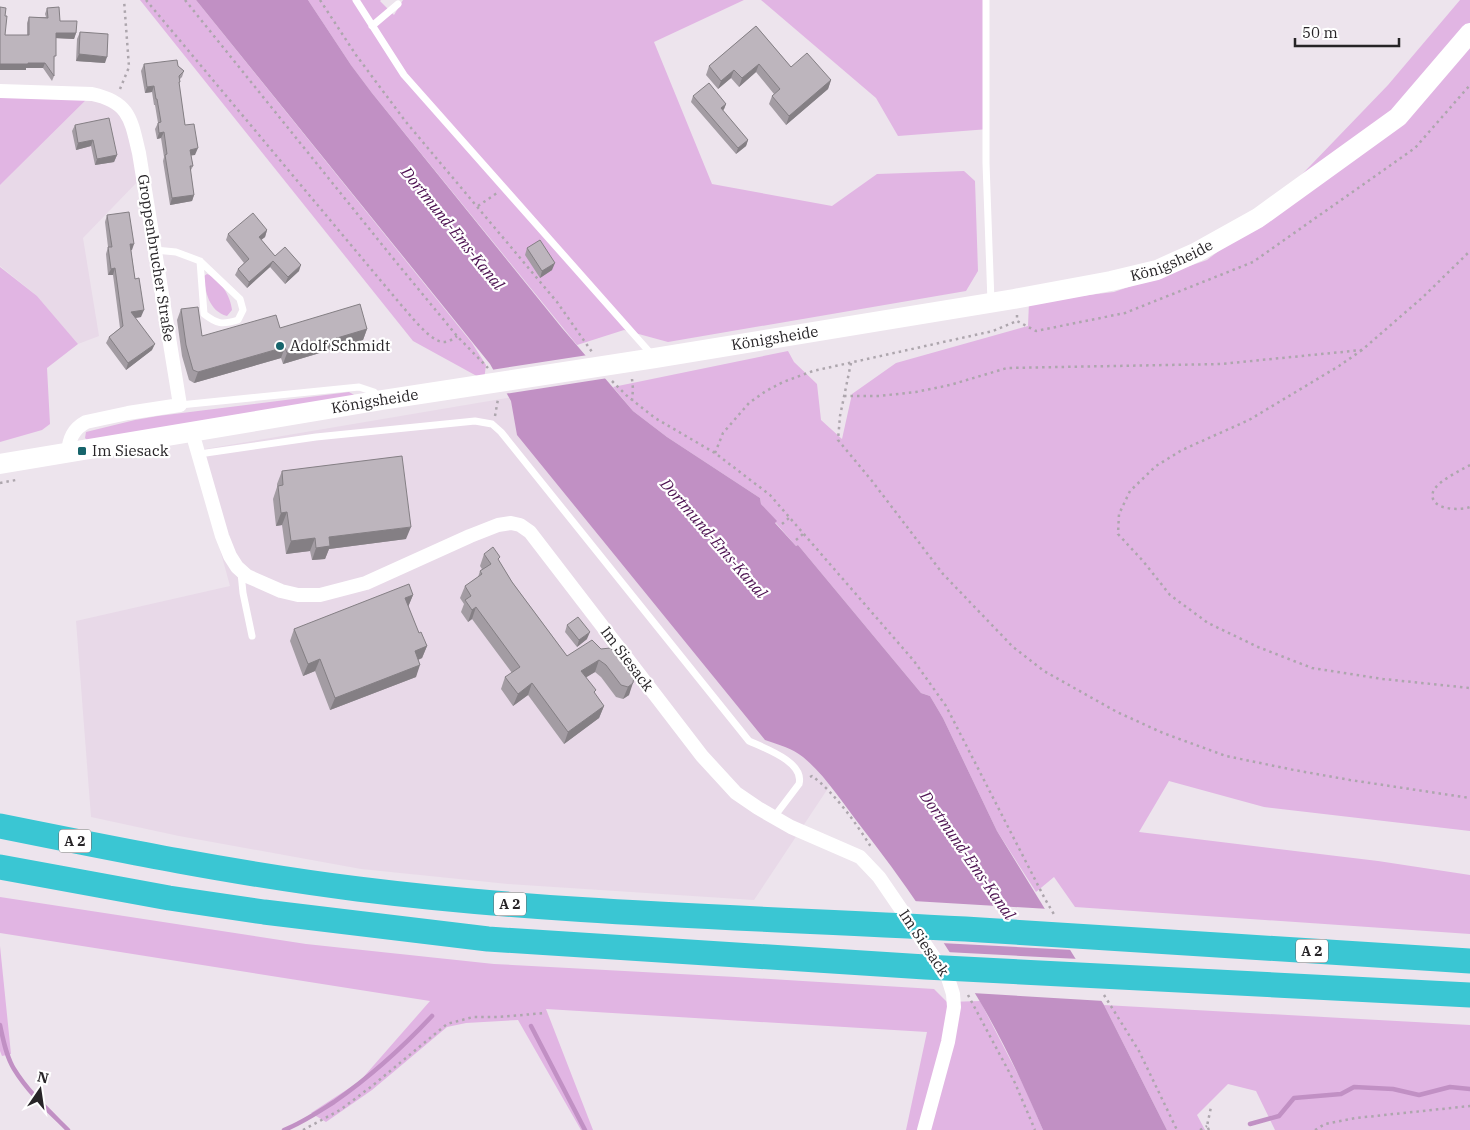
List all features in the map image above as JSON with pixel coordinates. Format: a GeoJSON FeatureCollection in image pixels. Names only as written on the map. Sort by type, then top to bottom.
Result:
{"type":"FeatureCollection","features":[{"type":"Feature","properties":{"kind":"highway","name":"A 2"},"geometry":{"type":"LineString","coordinates":[[0,826],[170,859],[358,889],[492,902],[612,911],[1154,939],[1369,956],[1470,961]]}},
{"type":"Feature","properties":{"kind":"highway"},"geometry":{"type":"LineString","coordinates":[[0,867],[169,898],[380,927],[497,939],[884,964],[1470,995]]}},
{"type":"Feature","properties":{"kind":"main road","name":"Königsheide"},"geometry":{"type":"LineString","coordinates":[[0,464],[382,400],[605,367],[1111,281],[1157,270],[1197,252],[1258,218],[1398,117],[1470,33]]}},
{"type":"Feature","properties":{"kind":"street"},"geometry":{"type":"LineString","coordinates":[[0,91],[92,94],[115,101]]}},
{"type":"Feature","properties":{"kind":"street","name":"Groppenbrucher Straße"},"geometry":{"type":"LineString","coordinates":[[115,101],[122,106],[131,122],[139,154],[180,405]]}},
{"type":"Feature","properties":{"kind":"street"},"geometry":{"type":"LineString","coordinates":[[68,453],[71,436],[79,425],[128,413],[180,405]]}},
{"type":"Feature","properties":{"kind":"street","name":"Im Siesack"},"geometry":{"type":"LineString","coordinates":[[192,432],[222,536],[230,556],[241,570],[257,581],[281,591],[320,596],[366,583],[498,525],[511,523],[520,525],[538,540],[702,756],[736,793],[791,827],[860,857],[879,877],[948,978],[953,994],[954,1007],[948,1042],[924,1130]]}},
{"type":"Feature","properties":{"kind":"lane"},"geometry":{"type":"LineString","coordinates":[[356,0],[404,75],[655,358]]}},
{"type":"Feature","properties":{"kind":"lane"},"geometry":{"type":"LineString","coordinates":[[986,0],[986,163],[991,302]]}},
{"type":"Feature","properties":{"kind":"lane"},"geometry":{"type":"LineString","coordinates":[[372,26],[398,4]]}},
{"type":"Feature","properties":{"kind":"lane"},"geometry":{"type":"LineString","coordinates":[[154,250],[176,252],[200,261],[240,299],[243,310],[238,320],[225,324],[214,322],[204,314],[200,261]]}},
{"type":"Feature","properties":{"kind":"lane"},"geometry":{"type":"LineString","coordinates":[[180,405],[359,387],[374,392],[382,400]]}},
{"type":"Feature","properties":{"kind":"lane"},"geometry":{"type":"LineString","coordinates":[[199,454],[316,437],[475,421],[492,424],[501,432],[749,741],[790,762],[797,769],[801,778],[795,790],[774,817]]}},
{"type":"Feature","properties":{"kind":"lane"},"geometry":{"type":"LineString","coordinates":[[241,570],[243,593],[252,636]]}},
{"type":"Feature","properties":{"kind":"path"},"geometry":{"type":"LineString","coordinates":[[115,101],[129,67],[124,0]]}},
{"type":"Feature","properties":{"kind":"path"},"geometry":{"type":"LineString","coordinates":[[146,0],[402,306],[431,337],[442,342],[457,336]]}},
{"type":"Feature","properties":{"kind":"path"},"geometry":{"type":"LineString","coordinates":[[185,0],[293,136],[457,336],[486,365],[492,384],[496,412],[492,424]]}},
{"type":"Feature","properties":{"kind":"path"},"geometry":{"type":"LineString","coordinates":[[320,0],[356,55],[406,122],[557,302],[632,400],[655,418],[715,453],[770,494],[914,660],[946,706],[1044,899],[1055,916]]}},
{"type":"Feature","properties":{"kind":"path"},"geometry":{"type":"LineString","coordinates":[[478,206],[505,188]]}},
{"type":"Feature","properties":{"kind":"path"},"geometry":{"type":"LineString","coordinates":[[1470,251],[1423,297],[1362,350],[1339,366],[1249,420],[1182,450],[1156,466],[1130,491],[1119,514],[1118,534],[1143,561],[1170,595],[1208,623],[1258,647],[1312,668],[1383,679],[1470,688]]}},
{"type":"Feature","properties":{"kind":"path"},"geometry":{"type":"LineString","coordinates":[[715,453],[723,433],[749,403],[766,390],[813,371],[993,331],[1018,321]]}},
{"type":"Feature","properties":{"kind":"path"},"geometry":{"type":"LineString","coordinates":[[844,396],[879,396],[916,392],[950,385],[1007,368],[1221,364],[1362,350]]}},
{"type":"Feature","properties":{"kind":"path"},"geometry":{"type":"LineString","coordinates":[[851,363],[840,416],[838,440],[949,580],[1013,647],[1044,671],[1117,712],[1156,730],[1226,756],[1350,780],[1470,798]]}},
{"type":"Feature","properties":{"kind":"path"},"geometry":{"type":"LineString","coordinates":[[631,374],[632,400]]}},
{"type":"Feature","properties":{"kind":"path"},"geometry":{"type":"LineString","coordinates":[[1470,464],[1439,484],[1433,492],[1433,498],[1438,504],[1446,508],[1462,510],[1470,506]]}},
{"type":"Feature","properties":{"kind":"path"},"geometry":{"type":"LineString","coordinates":[[782,524],[789,518]]}},
{"type":"Feature","properties":{"kind":"path"},"geometry":{"type":"LineString","coordinates":[[796,540],[803,534]]}},
{"type":"Feature","properties":{"kind":"path"},"geometry":{"type":"LineString","coordinates":[[801,778],[812,776],[822,784],[847,814],[870,845],[879,864],[879,877]]}},
{"type":"Feature","properties":{"kind":"path"},"geometry":{"type":"LineString","coordinates":[[1103,992],[1140,1051],[1177,1130]]}},
{"type":"Feature","properties":{"kind":"path"},"geometry":{"type":"LineString","coordinates":[[968,995],[1015,1083],[1035,1130]]}},
{"type":"Feature","properties":{"kind":"path"},"geometry":{"type":"LineString","coordinates":[[303,1130],[340,1110],[447,1024],[472,1017],[546,1013]]}},
{"type":"Feature","properties":{"kind":"path"},"geometry":{"type":"LineString","coordinates":[[1314,1130],[1325,1124],[1356,1118],[1470,1106]]}},
{"type":"Feature","properties":{"kind":"path"},"geometry":{"type":"LineString","coordinates":[[1200,1130],[1208,1128],[1211,1107]]}},
{"type":"Feature","properties":{"kind":"shaded area"},"geometry":{"type":"Polygon","coordinates":[[[140,0],[196,0],[472,343],[486,365],[484,380],[413,341],[140,0]]]}},
{"type":"Feature","properties":{"kind":"shaded area"},"geometry":{"type":"Polygon","coordinates":[[[308,0],[381,0],[394,15],[403,0],[744,0],[654,42],[712,184],[832,206],[877,174],[964,171],[975,181],[978,271],[966,291],[668,342],[624,330],[577,345],[372,93],[308,0]]]}},
{"type":"Feature","properties":{"kind":"shaded area"},"geometry":{"type":"Polygon","coordinates":[[[761,0],[986,0],[989,129],[898,136],[876,98],[761,0]]]}},
{"type":"Feature","properties":{"kind":"shaded area"},"geometry":{"type":"Polygon","coordinates":[[[1460,0],[1470,0],[1470,831],[1264,807],[1169,781],[1139,832],[1378,861],[1470,875],[1470,934],[1075,907],[1054,877],[1036,892],[997,831],[943,718],[930,696],[921,693],[798,545],[796,546],[775,522],[761,504],[760,498],[667,437],[633,411],[613,387],[788,351],[794,362],[817,384],[821,420],[842,439],[852,394],[896,363],[1028,326],[1029,302],[1114,292],[1207,260],[1255,223],[1388,85],[1460,0]]]}},
{"type":"Feature","properties":{"kind":"shaded area"},"geometry":{"type":"Polygon","coordinates":[[[0,91],[92,94],[0,185],[0,91]]]}},
{"type":"Feature","properties":{"kind":"shaded area"},"geometry":{"type":"Polygon","coordinates":[[[92,94],[122,106],[143,176],[83,238],[99,336],[78,344],[37,296],[0,266],[0,185],[92,94]]]}},
{"type":"Feature","properties":{"kind":"shaded area"},"geometry":{"type":"Polygon","coordinates":[[[0,267],[37,296],[78,344],[47,368],[50,424],[42,430],[0,442],[0,267]]]}},
{"type":"Feature","properties":{"kind":"shaded area"},"geometry":{"type":"Polygon","coordinates":[[[207,274],[216,279],[227,294],[232,310],[227,316],[216,310],[209,300],[204,276],[207,274]]]}},
{"type":"Feature","properties":{"kind":"shaded area"},"geometry":{"type":"Polygon","coordinates":[[[349,392],[356,396],[87,440],[85,438],[86,432],[135,420],[349,392]]]}},
{"type":"Feature","properties":{"kind":"shaded area"},"geometry":{"type":"Polygon","coordinates":[[[543,392],[856,746],[754,900],[508,884],[361,869],[179,836],[91,817],[76,621],[230,586],[193,451],[543,392]]]}},
{"type":"Feature","properties":{"kind":"shaded area"},"geometry":{"type":"Polygon","coordinates":[[[0,897],[306,944],[494,964],[934,989],[947,1002],[980,1001],[1025,1088],[1043,1130],[906,1130],[927,1032],[546,1009],[593,1130],[581,1130],[518,1020],[466,1023],[447,1027],[372,1090],[326,1122],[311,1113],[360,1081],[430,1001],[0,933],[0,897]]]}},
{"type":"Feature","properties":{"kind":"shaded area"},"geometry":{"type":"Polygon","coordinates":[[[0,946],[11,1054],[2,1056],[0,1051],[0,946]]]}},
{"type":"Feature","properties":{"kind":"shaded area"},"geometry":{"type":"Polygon","coordinates":[[[1104,1005],[1470,1025],[1470,1130],[1275,1130],[1256,1091],[1228,1084],[1197,1115],[1205,1130],[1167,1130],[1104,1005]]]}},
{"type":"Feature","properties":{"kind":"water","name":"Dortmund-Ems-Kanal"},"geometry":{"type":"Polygon","coordinates":[[[196,0],[308,0],[372,93],[562,328],[633,411],[667,437],[760,498],[761,504],[777,521],[775,523],[796,546],[798,545],[921,693],[930,696],[943,718],[997,831],[1104,1005],[1167,1130],[1043,1130],[1013,1064],[979,1000],[922,910],[875,845],[833,789],[811,764],[794,751],[765,740],[517,435],[511,401],[490,364],[196,0]]]}},
{"type":"Feature","properties":{"kind":"pier"},"geometry":{"type":"Polygon","coordinates":[[[588,355],[608,378],[504,394],[491,370],[588,355]]]}},
{"type":"Feature","properties":{"kind":"pier"},"geometry":{"type":"Polygon","coordinates":[[[913,901],[1049,909],[1073,950],[940,943],[913,901]]]}},
{"type":"Feature","properties":{"kind":"pier"},"geometry":{"type":"Polygon","coordinates":[[[946,952],[1079,959],[1104,1001],[972,993],[946,952]]]}},
{"type":"Feature","properties":{"kind":"building"},"geometry":{"type":"Polygon","coordinates":[[[0,7],[6,8],[5,35],[29,35],[29,17],[48,18],[47,8],[59,7],[60,21],[77,21],[76,33],[56,33],[54,76],[45,63],[0,64],[0,7]]]}},
{"type":"Feature","properties":{"kind":"building"},"geometry":{"type":"Polygon","coordinates":[[[756,26],[791,67],[807,53],[831,80],[789,116],[772,96],[780,89],[759,64],[742,78],[734,70],[721,81],[709,66],[756,26]]]}},
{"type":"Feature","properties":{"kind":"building"},"geometry":{"type":"Polygon","coordinates":[[[80,32],[108,34],[107,57],[79,54],[80,32]]]}},
{"type":"Feature","properties":{"kind":"building"},"geometry":{"type":"Polygon","coordinates":[[[177,60],[178,66],[184,71],[179,76],[179,82],[185,125],[194,124],[198,148],[190,150],[193,166],[190,166],[194,195],[172,198],[165,155],[167,154],[164,132],[159,133],[158,123],[161,122],[157,99],[154,86],[147,87],[144,64],[177,60]]]}},
{"type":"Feature","properties":{"kind":"building"},"geometry":{"type":"Polygon","coordinates":[[[709,83],[726,104],[721,108],[748,140],[738,148],[693,96],[709,83]]]}},
{"type":"Feature","properties":{"kind":"building"},"geometry":{"type":"Polygon","coordinates":[[[109,118],[117,155],[97,159],[93,140],[78,143],[75,125],[109,118]]]}},
{"type":"Feature","properties":{"kind":"building"},"geometry":{"type":"Polygon","coordinates":[[[129,212],[134,244],[130,244],[135,279],[139,278],[144,310],[131,312],[155,344],[128,363],[109,337],[123,326],[115,268],[111,269],[108,247],[112,247],[107,215],[129,212]]]}},
{"type":"Feature","properties":{"kind":"building"},"geometry":{"type":"Polygon","coordinates":[[[253,213],[267,230],[259,237],[275,256],[285,247],[301,265],[288,277],[273,261],[249,282],[238,269],[249,259],[228,234],[253,213]]]}},
{"type":"Feature","properties":{"kind":"building"},"geometry":{"type":"Polygon","coordinates":[[[540,240],[555,263],[542,271],[527,248],[540,240]]]}},
{"type":"Feature","properties":{"kind":"building"},"geometry":{"type":"Polygon","coordinates":[[[360,304],[367,329],[287,353],[285,347],[198,372],[193,370],[186,345],[181,309],[198,307],[202,336],[276,315],[280,328],[360,304]]]}},
{"type":"Feature","properties":{"kind":"building"},"geometry":{"type":"Polygon","coordinates":[[[402,456],[411,527],[329,537],[330,546],[316,548],[315,538],[291,541],[287,512],[281,513],[278,486],[283,485],[282,471],[402,456]]]}},
{"type":"Feature","properties":{"kind":"building"},"geometry":{"type":"Polygon","coordinates":[[[493,547],[512,582],[567,656],[592,640],[601,649],[610,648],[619,655],[634,676],[633,683],[628,687],[621,685],[606,665],[599,660],[581,671],[596,690],[594,692],[604,706],[568,732],[532,683],[518,694],[505,677],[520,667],[476,607],[472,610],[465,600],[471,596],[465,586],[482,574],[480,571],[491,564],[484,554],[493,547]]]}},
{"type":"Feature","properties":{"kind":"building"},"geometry":{"type":"Polygon","coordinates":[[[409,584],[413,595],[405,598],[419,633],[421,632],[427,646],[415,651],[420,665],[335,698],[320,659],[308,664],[294,629],[409,584]]]}},
{"type":"Feature","properties":{"kind":"building"},"geometry":{"type":"Polygon","coordinates":[[[578,617],[590,632],[579,640],[567,625],[578,617]]]}},
{"type":"Feature","properties":{"kind":"waterway"},"geometry":{"type":"LineString","coordinates":[[284,1130],[334,1102],[360,1083],[397,1051],[432,1016]]}},
{"type":"Feature","properties":{"kind":"waterway"},"geometry":{"type":"LineString","coordinates":[[0,1025],[7,1053],[14,1069],[32,1093],[68,1130]]}},
{"type":"Feature","properties":{"kind":"waterway"},"geometry":{"type":"LineString","coordinates":[[531,1026],[585,1130]]}},
{"type":"Feature","properties":{"kind":"waterway"},"geometry":{"type":"LineString","coordinates":[[1250,1124],[1279,1116],[1294,1098],[1341,1094],[1354,1087],[1393,1089],[1419,1095],[1450,1087],[1470,1089]]}},
{"type":"Feature","properties":{"kind":"place","name":"Adolf Schmidt"},"geometry":{"type":"Point","coordinates":[280,346]}},
{"type":"Feature","properties":{"kind":"place","name":"Im Siesack"},"geometry":{"type":"Point","coordinates":[82,451]}}]}
